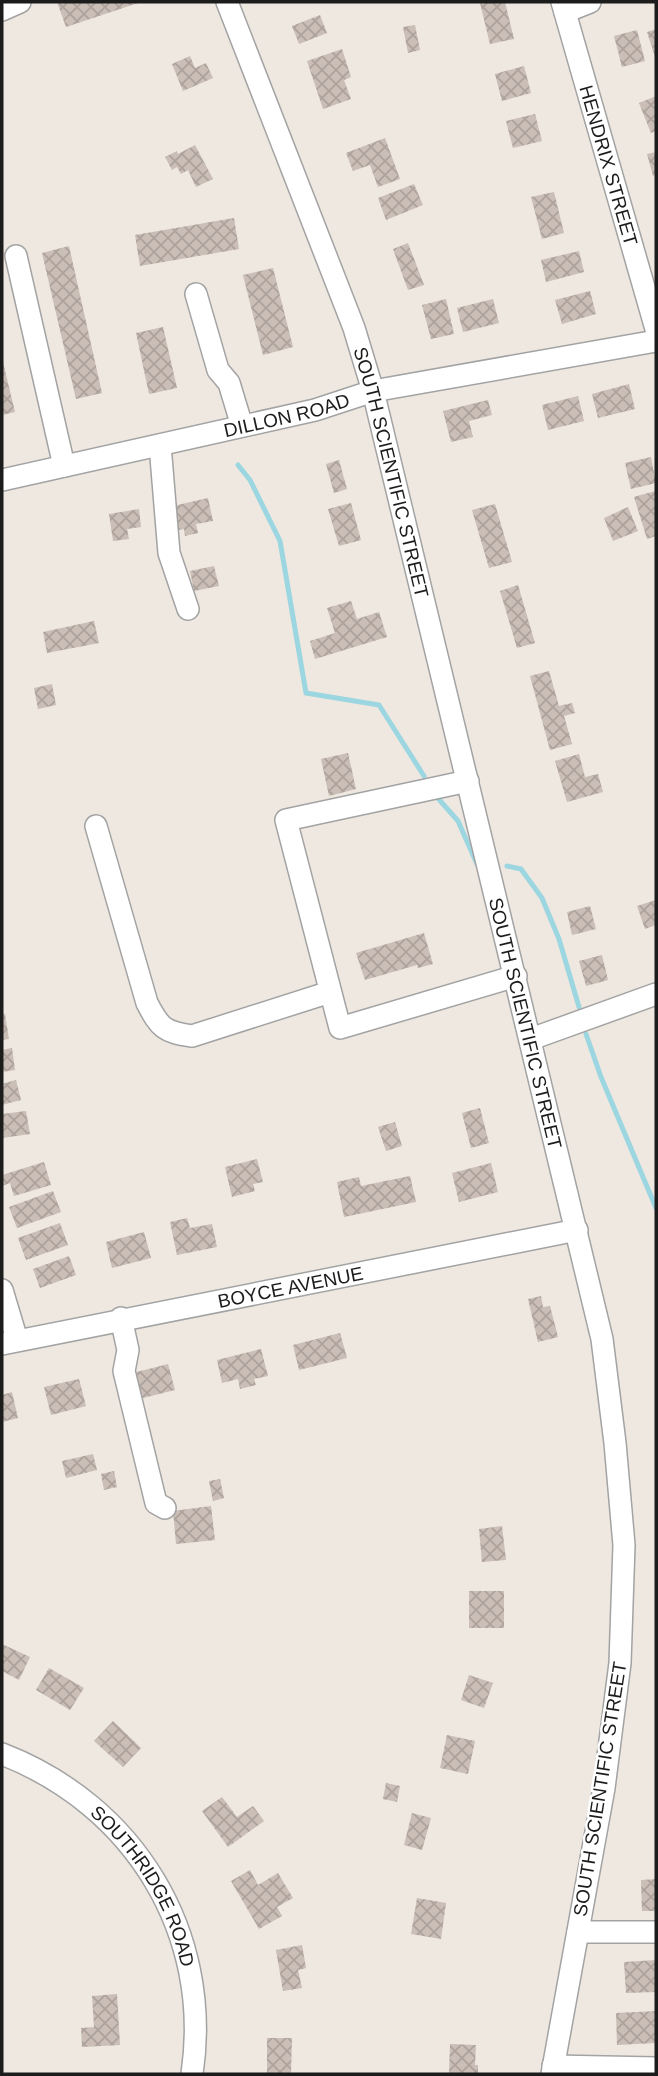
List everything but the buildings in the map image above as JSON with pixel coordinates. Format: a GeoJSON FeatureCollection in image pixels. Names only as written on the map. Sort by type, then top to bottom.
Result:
{"type":"FeatureCollection","features":[{"type":"Feature","properties":{"kind":"street"},"geometry":{"type":"LineString","coordinates":[[2,10],[20,2]]}},
{"type":"Feature","properties":{"kind":"street","name":"SOUTH SCIENTIFIC STREET"},"geometry":{"type":"LineString","coordinates":[[227,2],[354,328],[373,391],[602,1339],[624,1545],[620,1663],[604,1788],[552,2070]]}},
{"type":"Feature","properties":{"kind":"street"},"geometry":{"type":"LineString","coordinates":[[563,7],[590,2]]}},
{"type":"Feature","properties":{"kind":"street","name":"HENDRIX STREET"},"geometry":{"type":"LineString","coordinates":[[563,7],[656,329]]}},
{"type":"Feature","properties":{"kind":"street"},"geometry":{"type":"LineString","coordinates":[[16,256],[64,466]]}},
{"type":"Feature","properties":{"kind":"street"},"geometry":{"type":"LineString","coordinates":[[196,293],[218,370],[229,383],[242,426]]}},
{"type":"Feature","properties":{"kind":"street","name":"DILLON ROAD"},"geometry":{"type":"LineString","coordinates":[[2,480],[315,410],[373,391],[656,341]]}},
{"type":"Feature","properties":{"kind":"street"},"geometry":{"type":"LineString","coordinates":[[160,444],[169,553],[188,609]]}},
{"type":"Feature","properties":{"kind":"street"},"geometry":{"type":"LineString","coordinates":[[468,781],[286,820],[340,1028],[516,976]]}},
{"type":"Feature","properties":{"kind":"street"},"geometry":{"type":"LineString","coordinates":[[96,825],[147,1003],[157,1024],[171,1033],[192,1036],[330,992]]}},
{"type":"Feature","properties":{"kind":"street"},"geometry":{"type":"LineString","coordinates":[[531,1039],[656,994]]}},
{"type":"Feature","properties":{"kind":"street","name":"BOYCE AVENUE"},"geometry":{"type":"LineString","coordinates":[[9,1342],[577,1230]]}},
{"type":"Feature","properties":{"kind":"street"},"geometry":{"type":"LineString","coordinates":[[2,1290],[9,1342]]}},
{"type":"Feature","properties":{"kind":"street"},"geometry":{"type":"LineString","coordinates":[[121,1318],[128,1350],[124,1371],[131,1408],[156,1503],[165,1508]]}},
{"type":"Feature","properties":{"kind":"street","name":"SOUTHRIDGE ROAD"},"geometry":{"type":"LineString","coordinates":[[2,1754],[56,1779],[85,1800],[112,1824],[135,1851],[158,1885],[186,1952],[193,1985],[196,2024],[192,2074]]}},
{"type":"Feature","properties":{"kind":"street"},"geometry":{"type":"LineString","coordinates":[[578,1933],[656,1932]]}},
{"type":"Feature","properties":{"kind":"street"},"geometry":{"type":"LineString","coordinates":[[552,2070],[656,2068]]}},
{"type":"Feature","properties":{"kind":"waterway"},"geometry":{"type":"LineString","coordinates":[[238,465],[250,480],[280,541],[306,693],[379,705],[424,776]]}},
{"type":"Feature","properties":{"kind":"waterway"},"geometry":{"type":"LineString","coordinates":[[436,796],[458,821],[477,864]]}},
{"type":"Feature","properties":{"kind":"waterway"},"geometry":{"type":"LineString","coordinates":[[507,866],[521,869],[542,898],[559,939],[579,1007]]}},
{"type":"Feature","properties":{"kind":"waterway"},"geometry":{"type":"LineString","coordinates":[[586,1034],[601,1077],[656,1208]]}}]}
